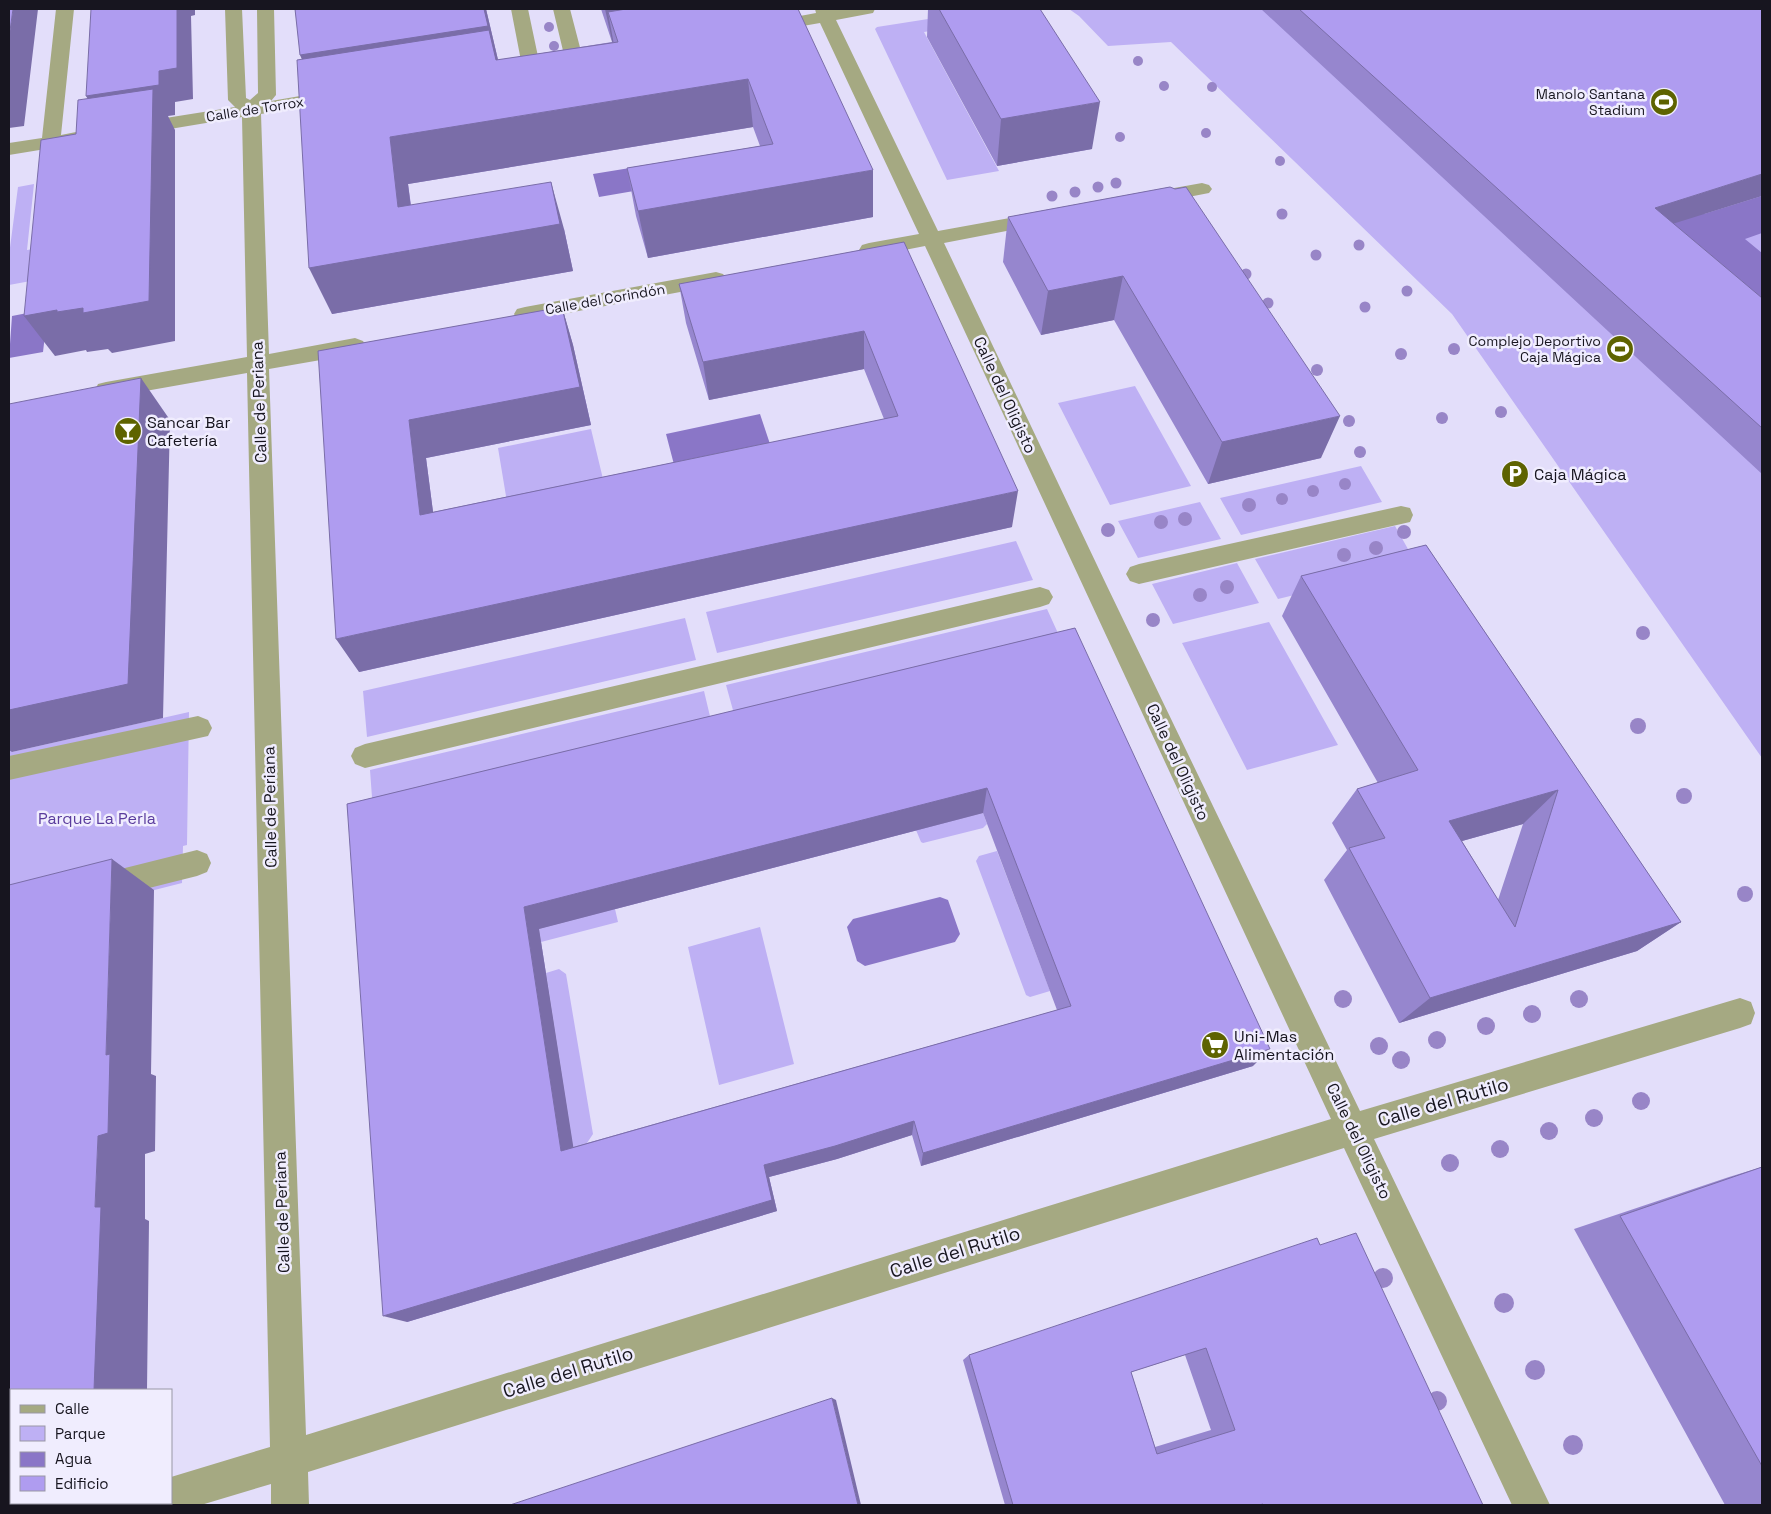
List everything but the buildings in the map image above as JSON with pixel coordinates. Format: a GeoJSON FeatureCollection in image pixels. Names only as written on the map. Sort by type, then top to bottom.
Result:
{"type":"FeatureCollection","features":[{"type":"Feature","properties":{"kind":"street"},"geometry":{"type":"LineString","coordinates":[[51,142],[66,9]]}},
{"type":"Feature","properties":{"kind":"street"},"geometry":{"type":"LineString","coordinates":[[233,9],[237,100],[251,109],[267,95],[265,9]]}},
{"type":"Feature","properties":{"kind":"street"},"geometry":{"type":"LineString","coordinates":[[519,9],[552,62]]}},
{"type":"Feature","properties":{"kind":"street"},"geometry":{"type":"LineString","coordinates":[[552,62],[561,9]]}},
{"type":"Feature","properties":{"kind":"street"},"geometry":{"type":"LineString","coordinates":[[748,30],[824,13],[868,9]]}},
{"type":"Feature","properties":{"kind":"street","name":"Calle del Oligisto"},"geometry":{"type":"LineString","coordinates":[[824,13],[1531,1505]]}},
{"type":"Feature","properties":{"kind":"street"},"geometry":{"type":"LineString","coordinates":[[512,69],[593,56]]}},
{"type":"Feature","properties":{"kind":"street","name":"Calle de Torrox"},"geometry":{"type":"LineString","coordinates":[[118,131],[349,94]]}},
{"type":"Feature","properties":{"kind":"street","name":"Calle de Periana"},"geometry":{"type":"LineString","coordinates":[[251,109],[290,1505]]}},
{"type":"Feature","properties":{"kind":"street"},"geometry":{"type":"LineString","coordinates":[[9,149],[89,136]]}},
{"type":"Feature","properties":{"kind":"street"},"geometry":{"type":"LineString","coordinates":[[1133,202],[1202,189]]}},
{"type":"Feature","properties":{"kind":"street"},"geometry":{"type":"LineString","coordinates":[[853,253],[1065,214]]}},
{"type":"Feature","properties":{"kind":"street","name":"Calle del Corindón"},"geometry":{"type":"LineString","coordinates":[[506,318],[737,275]]}},
{"type":"Feature","properties":{"kind":"street"},"geometry":{"type":"LineString","coordinates":[[86,394],[372,342]]}},
{"type":"Feature","properties":{"kind":"street"},"geometry":{"type":"LineString","coordinates":[[1139,574],[1401,515]]}},
{"type":"Feature","properties":{"kind":"street"},"geometry":{"type":"LineString","coordinates":[[365,756],[1040,597]]}},
{"type":"Feature","properties":{"kind":"street"},"geometry":{"type":"LineString","coordinates":[[9,768],[198,728]]}},
{"type":"Feature","properties":{"kind":"street"},"geometry":{"type":"LineString","coordinates":[[74,894],[197,863]]}},
{"type":"Feature","properties":{"kind":"street","name":"Calle del Rutilo"},"geometry":{"type":"LineString","coordinates":[[172,1496],[1353,1129],[1740,1013]]}},
{"type":"Feature","properties":{"kind":"green space"},"geometry":{"type":"Polygon","coordinates":[[[992,9],[1009,18],[924,32],[999,171],[947,180],[875,29],[877,27],[992,9]]]}},
{"type":"Feature","properties":{"kind":"green space","name":"Complejo Deportivo Caja Mágica"},"geometry":{"type":"Polygon","coordinates":[[[1069,9],[1762,9],[1762,758],[1452,314],[1171,42],[1108,46],[1079,16],[1069,9]]]}},
{"type":"Feature","properties":{"kind":"green space"},"geometry":{"type":"Polygon","coordinates":[[[34,184],[27,250],[55,246],[52,277],[9,285],[9,255],[18,187],[34,184]]]}},
{"type":"Feature","properties":{"kind":"green space"},"geometry":{"type":"Polygon","coordinates":[[[1135,386],[1191,486],[1110,505],[1058,403],[1135,386]]]}},
{"type":"Feature","properties":{"kind":"green space"},"geometry":{"type":"Polygon","coordinates":[[[591,429],[603,479],[511,526],[498,448],[591,429]]]}},
{"type":"Feature","properties":{"kind":"green space"},"geometry":{"type":"Polygon","coordinates":[[[1361,466],[1382,502],[1241,535],[1220,498],[1361,466]]]}},
{"type":"Feature","properties":{"kind":"green space"},"geometry":{"type":"Polygon","coordinates":[[[1200,502],[1221,539],[1138,558],[1118,521],[1200,502]]]}},
{"type":"Feature","properties":{"kind":"green space"},"geometry":{"type":"Polygon","coordinates":[[[1395,526],[1417,565],[1278,599],[1255,559],[1395,526]]]}},
{"type":"Feature","properties":{"kind":"green space","name":"Parque La Perla"},"geometry":{"type":"Polygon","coordinates":[[[9,541],[12,752],[189,712],[187,845],[183,846],[182,883],[9,927],[9,541]]]}},
{"type":"Feature","properties":{"kind":"green space"},"geometry":{"type":"Polygon","coordinates":[[[1016,541],[1033,580],[717,653],[706,612],[1016,541]]]}},
{"type":"Feature","properties":{"kind":"green space"},"geometry":{"type":"Polygon","coordinates":[[[1237,563],[1259,603],[1173,624],[1152,584],[1237,563]]]}},
{"type":"Feature","properties":{"kind":"green space"},"geometry":{"type":"Polygon","coordinates":[[[1047,609],[1062,642],[736,721],[726,685],[1047,609]]]}},
{"type":"Feature","properties":{"kind":"green space"},"geometry":{"type":"Polygon","coordinates":[[[685,618],[696,660],[367,737],[363,691],[685,618]]]}},
{"type":"Feature","properties":{"kind":"green space"},"geometry":{"type":"Polygon","coordinates":[[[1269,622],[1338,745],[1247,770],[1182,643],[1269,622]]]}},
{"type":"Feature","properties":{"kind":"green space"},"geometry":{"type":"Polygon","coordinates":[[[704,691],[713,729],[373,811],[370,770],[704,691]]]}},
{"type":"Feature","properties":{"kind":"green space"},"geometry":{"type":"Polygon","coordinates":[[[983,813],[987,824],[983,828],[923,843],[916,830],[983,813]]]}},
{"type":"Feature","properties":{"kind":"green space"},"geometry":{"type":"Polygon","coordinates":[[[997,851],[1050,991],[1030,997],[1026,995],[976,861],[979,856],[997,851]]]}},
{"type":"Feature","properties":{"kind":"green space"},"geometry":{"type":"Polygon","coordinates":[[[615,909],[618,922],[541,942],[539,929],[615,909]]]}},
{"type":"Feature","properties":{"kind":"green space"},"geometry":{"type":"Polygon","coordinates":[[[760,927],[794,1064],[719,1085],[688,947],[760,927]]]}},
{"type":"Feature","properties":{"kind":"green space"},"geometry":{"type":"Polygon","coordinates":[[[559,969],[566,974],[593,1134],[587,1143],[573,1147],[546,973],[559,969]]]}},
{"type":"Feature","properties":{"kind":"water"},"geometry":{"type":"Polygon","coordinates":[[[1407,9],[1704,214],[1762,196],[1762,233],[1745,239],[1762,253],[1762,306],[1407,9]]]}},
{"type":"Feature","properties":{"kind":"water"},"geometry":{"type":"Polygon","coordinates":[[[685,159],[692,181],[599,197],[593,174],[685,159]]]}},
{"type":"Feature","properties":{"kind":"water"},"geometry":{"type":"Polygon","coordinates":[[[48,309],[43,352],[9,358],[12,316],[48,309]]]}},
{"type":"Feature","properties":{"kind":"water"},"geometry":{"type":"Polygon","coordinates":[[[760,414],[774,456],[677,476],[666,434],[760,414]]]}},
{"type":"Feature","properties":{"kind":"water"},"geometry":{"type":"Polygon","coordinates":[[[940,897],[948,900],[960,934],[955,942],[865,966],[857,961],[847,927],[853,919],[940,897]]]}},
{"type":"Feature","properties":{"kind":"place","name":"Manolo Santana Stadium"},"geometry":{"type":"Point","coordinates":[1664,102]}},
{"type":"Feature","properties":{"kind":"place","name":"Complejo Deportivo Caja Mágica"},"geometry":{"type":"Point","coordinates":[1620,349]}},
{"type":"Feature","properties":{"kind":"place","name":"Sancar Bar Cafetería"},"geometry":{"type":"Point","coordinates":[128,431]}},
{"type":"Feature","properties":{"kind":"place","name":"Caja Mágica"},"geometry":{"type":"Point","coordinates":[1515,474]}},
{"type":"Feature","properties":{"kind":"place","name":"Uni-Mas Alimentación"},"geometry":{"type":"Point","coordinates":[1215,1045]}}]}
